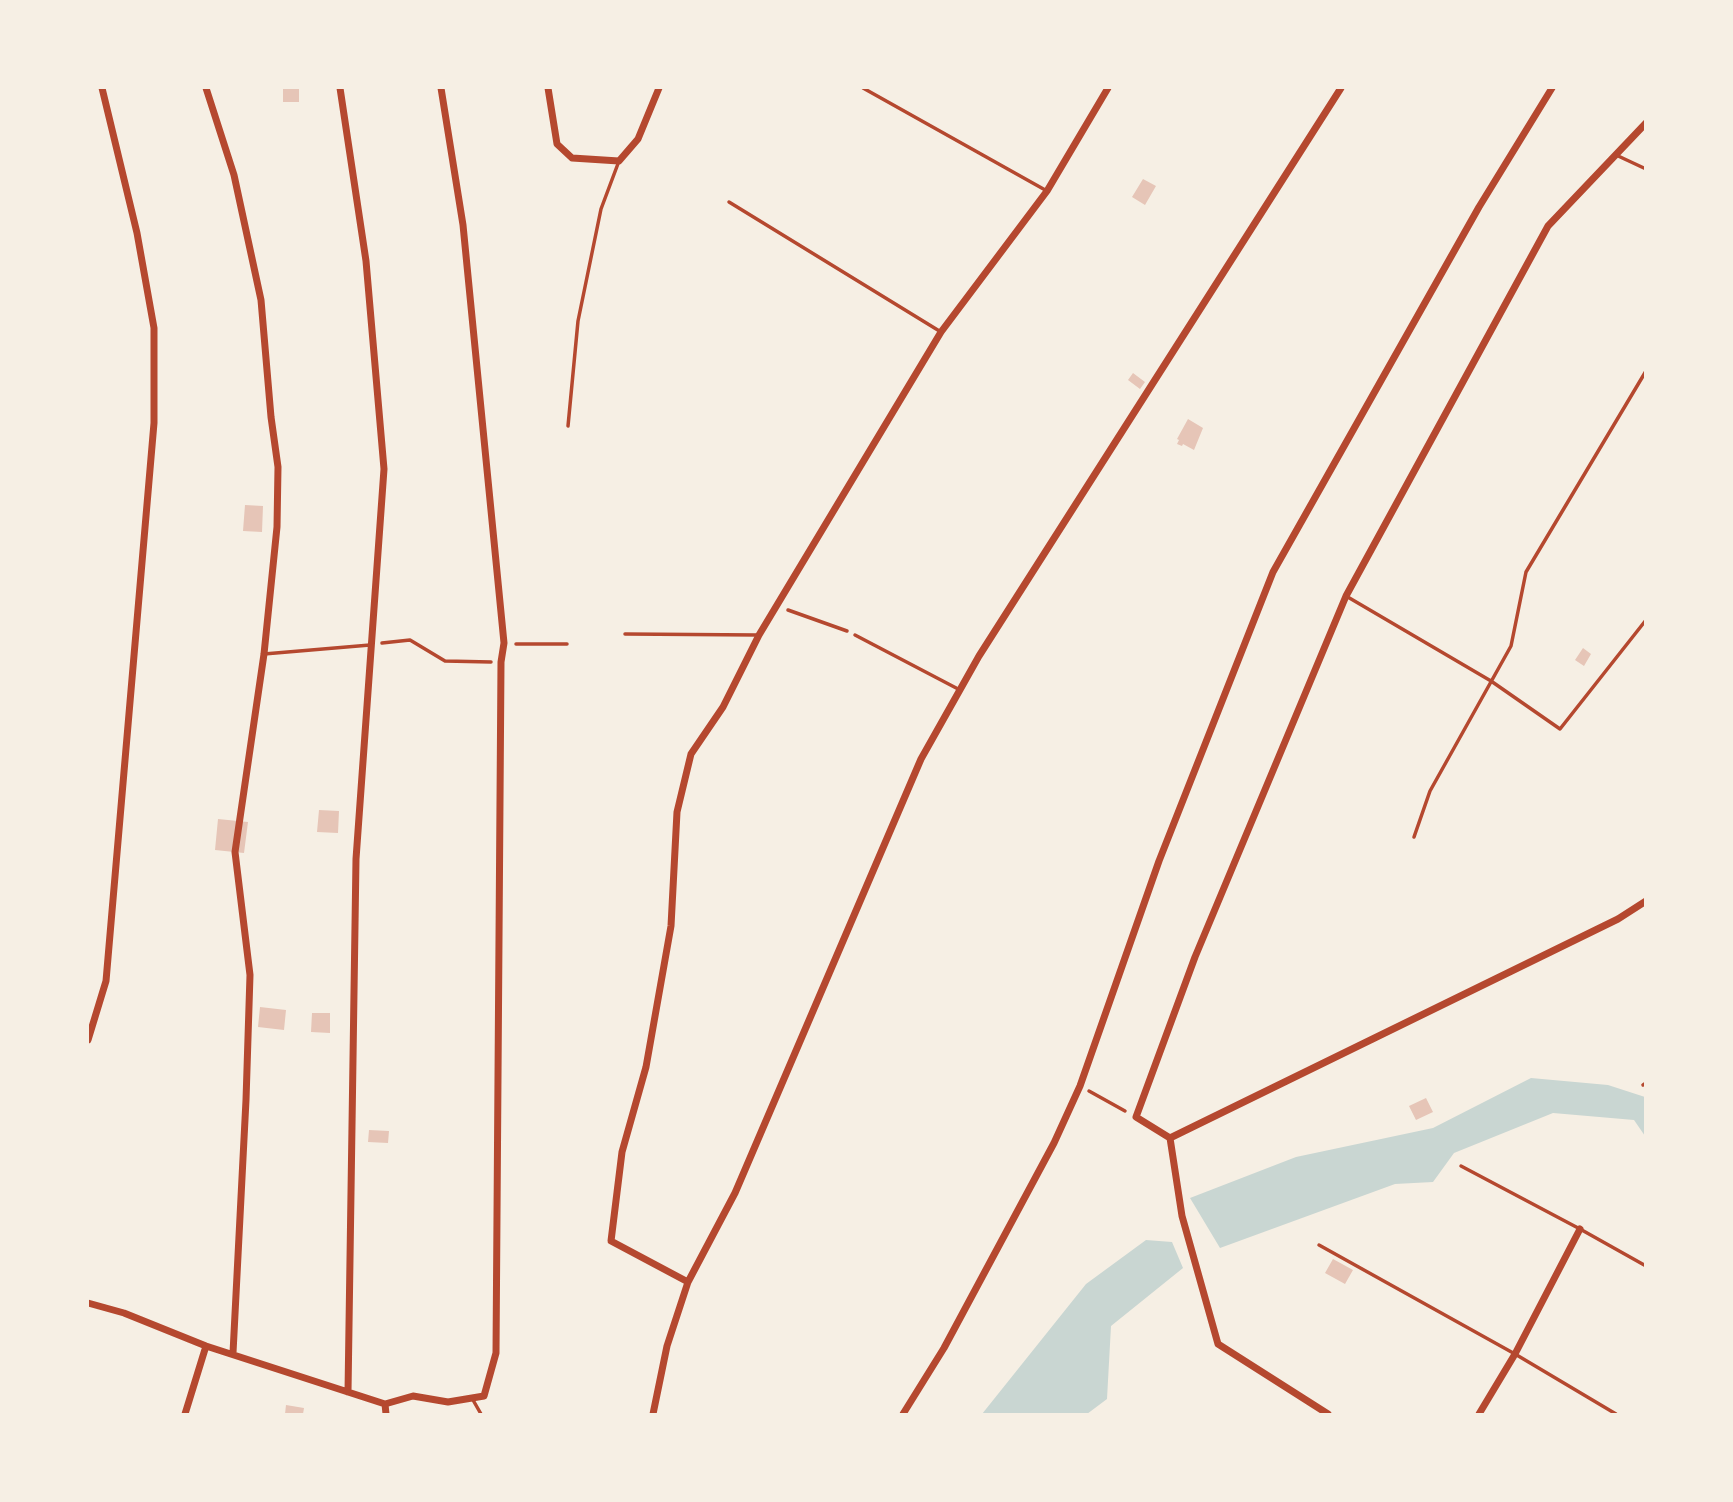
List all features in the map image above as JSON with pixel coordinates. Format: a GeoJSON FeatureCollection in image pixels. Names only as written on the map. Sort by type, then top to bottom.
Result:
{"type":"FeatureCollection","features":[{"type":"Feature","properties":{"kind":"street"},"geometry":{"type":"LineString","coordinates":[[88,1040],[106,982],[154,423],[154,328],[137,233],[102,88]]}},
{"type":"Feature","properties":{"kind":"street"},"geometry":{"type":"LineString","coordinates":[[206,88],[234,175],[261,300],[278,467],[277,527],[264,654],[235,852],[250,975],[247,1100],[233,1353]]}},
{"type":"Feature","properties":{"kind":"street"},"geometry":{"type":"LineString","coordinates":[[340,88],[366,261],[384,469],[356,859],[348,1392]]}},
{"type":"Feature","properties":{"kind":"street"},"geometry":{"type":"LineString","coordinates":[[88,1303],[124,1313],[206,1346],[385,1404],[413,1396],[449,1402],[484,1396],[496,1353],[501,662],[504,643],[463,225],[441,88]]}},
{"type":"Feature","properties":{"kind":"street"},"geometry":{"type":"LineString","coordinates":[[548,88],[556,144],[572,158],[619,161],[638,139],[659,88]]}},
{"type":"Feature","properties":{"kind":"street"},"geometry":{"type":"LineString","coordinates":[[688,1282],[611,1241],[622,1152],[646,1067],[671,926],[677,812],[691,754],[723,707],[759,635],[941,332],[1047,191],[1108,88]]}},
{"type":"Feature","properties":{"kind":"street"},"geometry":{"type":"LineString","coordinates":[[653,1415],[667,1346],[688,1282],[741,1181],[921,759],[979,656],[1341,88]]}},
{"type":"Feature","properties":{"kind":"street"},"geometry":{"type":"LineString","coordinates":[[903,1415],[944,1348],[1054,1143],[1080,1086],[1159,861],[1273,572],[1479,208],[1552,88]]}},
{"type":"Feature","properties":{"kind":"street"},"geometry":{"type":"LineString","coordinates":[[1328,1415],[1218,1344],[1182,1216],[1170,1138],[1136,1117],[1195,957],[1346,596],[1548,226],[1646,123]]}},
{"type":"Feature","properties":{"kind":"street"},"geometry":{"type":"LineString","coordinates":[[1170,1138],[1618,919],[1646,901]]}},
{"type":"Feature","properties":{"kind":"street"},"geometry":{"type":"LineString","coordinates":[[1479,1415],[1515,1354],[1580,1229]]}},
{"type":"Feature","properties":{"kind":"street"},"geometry":{"type":"LineString","coordinates":[[185,1415],[206,1346]]}},
{"type":"Feature","properties":{"kind":"street"},"geometry":{"type":"LineString","coordinates":[[385,1404],[386,1415]]}},
{"type":"Feature","properties":{"kind":"lane"},"geometry":{"type":"LineString","coordinates":[[863,88],[1047,191]]}},
{"type":"Feature","properties":{"kind":"lane"},"geometry":{"type":"LineString","coordinates":[[1615,154],[1646,169]]}},
{"type":"Feature","properties":{"kind":"lane"},"geometry":{"type":"LineString","coordinates":[[568,426],[578,321],[601,209],[619,161]]}},
{"type":"Feature","properties":{"kind":"lane"},"geometry":{"type":"LineString","coordinates":[[729,202],[941,332]]}},
{"type":"Feature","properties":{"kind":"lane"},"geometry":{"type":"LineString","coordinates":[[1414,837],[1430,790],[1511,646],[1526,572],[1646,371]]}},
{"type":"Feature","properties":{"kind":"lane"},"geometry":{"type":"LineString","coordinates":[[1346,596],[1491,681],[1560,729],[1646,620]]}},
{"type":"Feature","properties":{"kind":"lane"},"geometry":{"type":"LineString","coordinates":[[625,634],[759,635]]}},
{"type":"Feature","properties":{"kind":"lane"},"geometry":{"type":"LineString","coordinates":[[855,635],[960,690]]}},
{"type":"Feature","properties":{"kind":"lane"},"geometry":{"type":"LineString","coordinates":[[264,654],[373,645]]}},
{"type":"Feature","properties":{"kind":"lane"},"geometry":{"type":"LineString","coordinates":[[1461,1166],[1646,1266]]}},
{"type":"Feature","properties":{"kind":"lane"},"geometry":{"type":"LineString","coordinates":[[1319,1245],[1515,1354],[1616,1415]]}},
{"type":"Feature","properties":{"kind":"lane"},"geometry":{"type":"LineString","coordinates":[[472,1398],[481,1415]]}},
{"type":"Feature","properties":{"kind":"path"},"geometry":{"type":"LineString","coordinates":[[777,606],[855,635]]}},
{"type":"Feature","properties":{"kind":"path"},"geometry":{"type":"LineString","coordinates":[[373,645],[410,640],[445,661],[501,662]]}},
{"type":"Feature","properties":{"kind":"path"},"geometry":{"type":"LineString","coordinates":[[526,645],[567,644]]}},
{"type":"Feature","properties":{"kind":"path"},"geometry":{"type":"LineString","coordinates":[[1080,1086],[1136,1117]]}},
{"type":"Feature","properties":{"kind":"shaded area"},"geometry":{"type":"Polygon","coordinates":[[[1531,1078],[1608,1085],[1645,1097],[1645,1136],[1634,1120],[1553,1113],[1454,1153],[1433,1182],[1395,1184],[1220,1248],[1190,1198],[1296,1157],[1433,1128],[1531,1078]]]}},
{"type":"Feature","properties":{"kind":"shaded area"},"geometry":{"type":"Polygon","coordinates":[[[1146,1240],[1172,1242],[1183,1268],[1111,1326],[1107,1399],[1087,1414],[982,1414],[1086,1284],[1146,1240]]]}},
{"type":"Feature","properties":{"kind":"building"},"geometry":{"type":"Polygon","coordinates":[[[283,88],[299,88],[299,102],[283,102],[283,88]]]}},
{"type":"Feature","properties":{"kind":"building"},"geometry":{"type":"Polygon","coordinates":[[[1143,179],[1156,186],[1145,205],[1132,197],[1143,179]]]}},
{"type":"Feature","properties":{"kind":"building"},"geometry":{"type":"Polygon","coordinates":[[[1133,373],[1145,382],[1140,389],[1128,380],[1133,373]]]}},
{"type":"Feature","properties":{"kind":"building"},"geometry":{"type":"Polygon","coordinates":[[[1188,419],[1203,428],[1194,450],[1177,444],[1188,419]]]}},
{"type":"Feature","properties":{"kind":"building"},"geometry":{"type":"Polygon","coordinates":[[[245,505],[263,506],[262,532],[243,531],[245,505]]]}},
{"type":"Feature","properties":{"kind":"building"},"geometry":{"type":"Polygon","coordinates":[[[1583,648],[1591,654],[1584,666],[1575,660],[1583,648]]]}},
{"type":"Feature","properties":{"kind":"building"},"geometry":{"type":"Polygon","coordinates":[[[319,810],[339,811],[338,833],[317,832],[319,810]]]}},
{"type":"Feature","properties":{"kind":"building"},"geometry":{"type":"Polygon","coordinates":[[[218,819],[248,822],[244,853],[215,850],[218,819]]]}},
{"type":"Feature","properties":{"kind":"building"},"geometry":{"type":"Polygon","coordinates":[[[260,1007],[286,1010],[284,1030],[258,1027],[260,1007]]]}},
{"type":"Feature","properties":{"kind":"building"},"geometry":{"type":"Polygon","coordinates":[[[312,1013],[330,1013],[330,1033],[311,1032],[312,1013]]]}},
{"type":"Feature","properties":{"kind":"building"},"geometry":{"type":"Polygon","coordinates":[[[1426,1098],[1433,1112],[1416,1120],[1409,1106],[1426,1098]]]}},
{"type":"Feature","properties":{"kind":"building"},"geometry":{"type":"Polygon","coordinates":[[[369,1130],[389,1131],[388,1143],[368,1142],[369,1130]]]}},
{"type":"Feature","properties":{"kind":"building"},"geometry":{"type":"Polygon","coordinates":[[[1333,1259],[1353,1270],[1345,1284],[1325,1273],[1333,1259]]]}},
{"type":"Feature","properties":{"kind":"building"},"geometry":{"type":"Polygon","coordinates":[[[286,1405],[304,1408],[303,1414],[285,1414],[286,1405]]]}}]}
